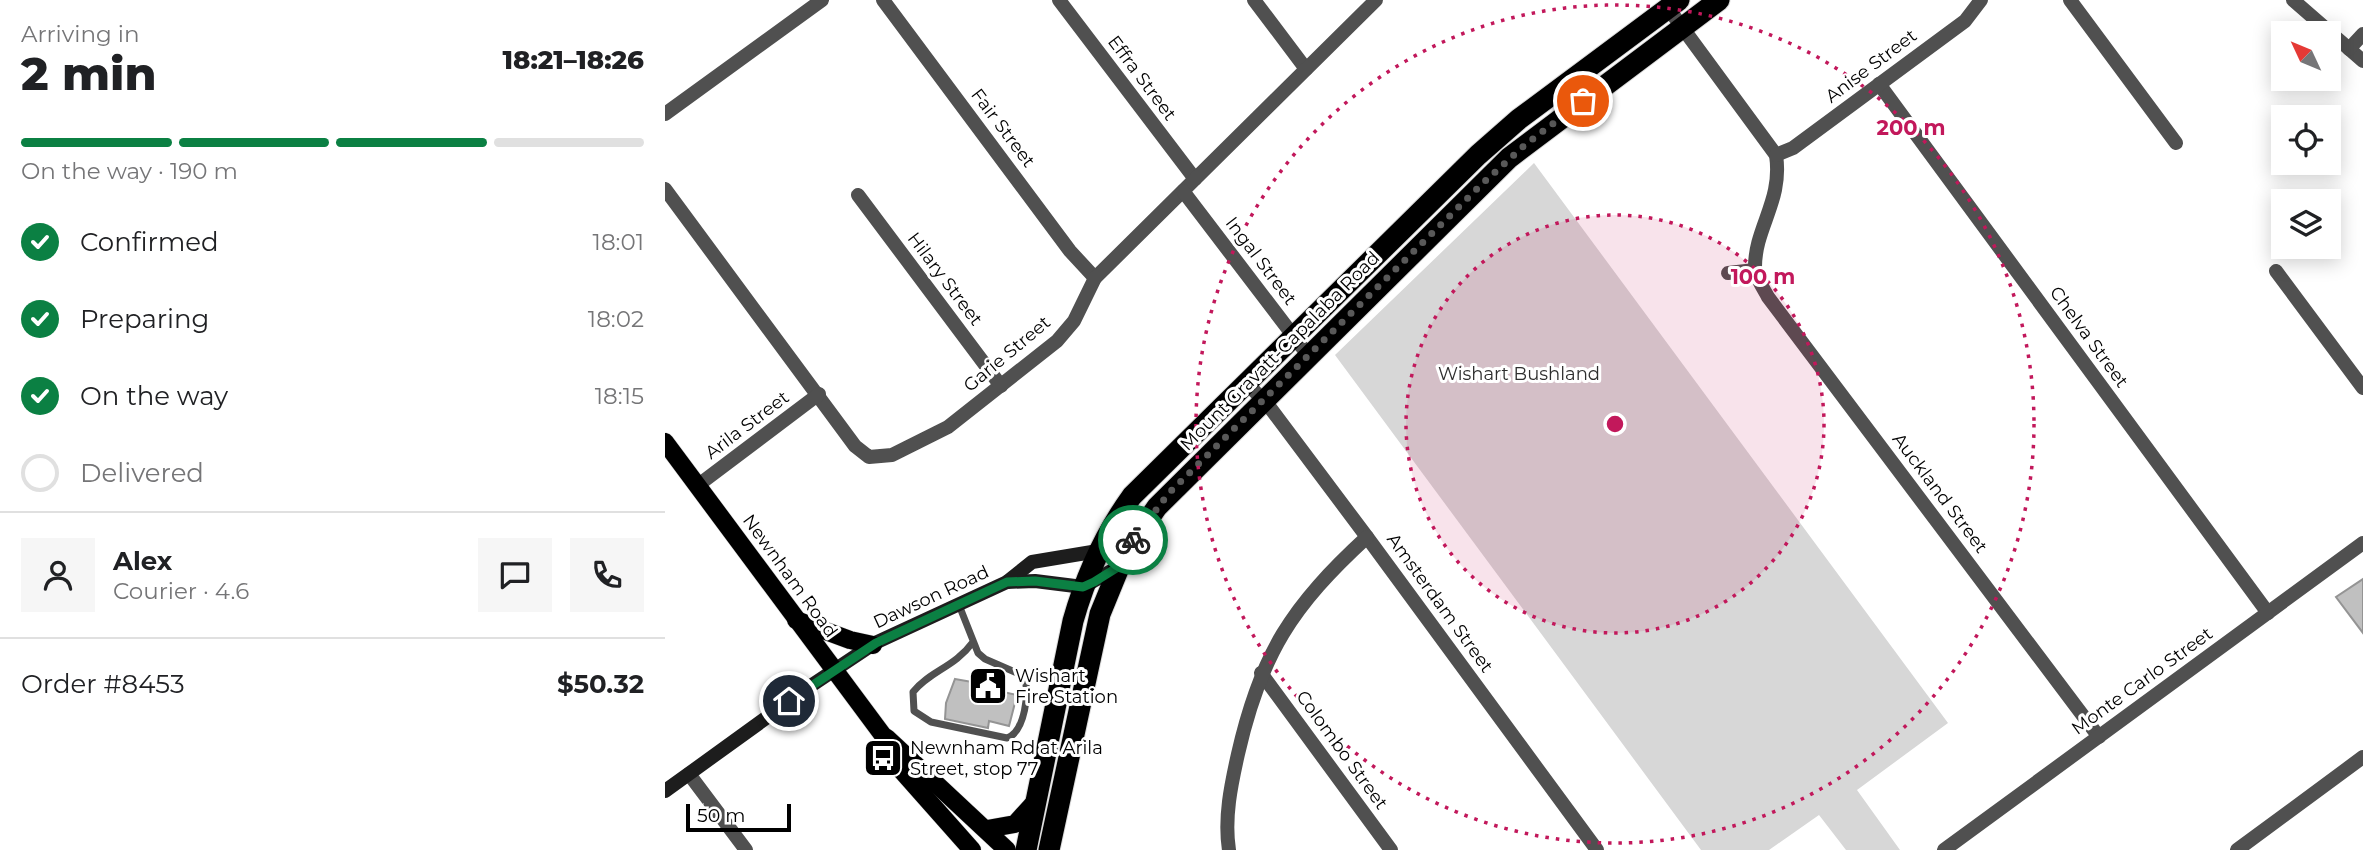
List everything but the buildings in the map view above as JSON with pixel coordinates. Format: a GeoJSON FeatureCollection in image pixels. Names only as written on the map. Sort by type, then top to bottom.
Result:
{"type":"FeatureCollection","features":[{"type":"Feature","properties":{"kind":"highway","name":"Mount Gravatt-Capalaba Road"},"geometry":{"type":"LineString","coordinates":[[1053,846],[1094,636],[1118,567],[1139,532],[1169,493],[1509,158],[1719,0]]}},
{"type":"Feature","properties":{"kind":"highway","name":"Mount Gravatt-Capalaba Road"},"geometry":{"type":"LineString","coordinates":[[1026,850],[1083,587],[1098,551],[1132,496],[1492,142],[1674,4]]}},
{"type":"Feature","properties":{"kind":"main road","name":"Newnham Road"},"geometry":{"type":"LineString","coordinates":[[665,442],[882,734],[902,771],[972,850]]}},
{"type":"Feature","properties":{"kind":"main road","name":"Dawson Road"},"geometry":{"type":"LineString","coordinates":[[665,791],[833,670],[873,645],[1007,582],[1032,562],[1098,551]]}},
{"type":"Feature","properties":{"kind":"main road"},"geometry":{"type":"LineString","coordinates":[[1083,587],[1118,567]]}},
{"type":"Feature","properties":{"kind":"main road","name":"Dawson Road"},"geometry":{"type":"LineString","coordinates":[[1007,582],[1035,581],[1083,587]]}},
{"type":"Feature","properties":{"kind":"main road"},"geometry":{"type":"LineString","coordinates":[[796,620],[850,640],[873,645]]}},
{"type":"Feature","properties":{"kind":"main road","name":"Newnham Road"},"geometry":{"type":"LineString","coordinates":[[882,734],[1007,850]]}},
{"type":"Feature","properties":{"kind":"main road"},"geometry":{"type":"LineString","coordinates":[[987,829],[1010,827],[1035,802]]}},
{"type":"Feature","properties":{"kind":"main road"},"geometry":{"type":"LineString","coordinates":[[947,824],[961,850]]}},
{"type":"Feature","properties":{"kind":"street"},"geometry":{"type":"LineString","coordinates":[[665,114],[822,0]]}},
{"type":"Feature","properties":{"kind":"street","name":"Fair Street"},"geometry":{"type":"LineString","coordinates":[[883,0],[1070,251],[1095,278]]}},
{"type":"Feature","properties":{"kind":"street","name":"Effra Street"},"geometry":{"type":"LineString","coordinates":[[1059,0],[1195,179]]}},
{"type":"Feature","properties":{"kind":"street"},"geometry":{"type":"LineString","coordinates":[[1254,0],[1306,69]]}},
{"type":"Feature","properties":{"kind":"street","name":"Garie Street"},"geometry":{"type":"LineString","coordinates":[[665,189],[820,394],[855,446],[869,457],[880,457],[912,446],[948,427],[1058,341],[1074,321],[1095,278],[1375,0]]}},
{"type":"Feature","properties":{"kind":"street","name":"Anise Street"},"geometry":{"type":"LineString","coordinates":[[1776,155],[1793,148],[1965,21],[1981,0]]}},
{"type":"Feature","properties":{"kind":"street"},"geometry":{"type":"LineString","coordinates":[[2070,0],[2176,143]]}},
{"type":"Feature","properties":{"kind":"street"},"geometry":{"type":"LineString","coordinates":[[2293,0],[2363,61]]}},
{"type":"Feature","properties":{"kind":"street"},"geometry":{"type":"LineString","coordinates":[[1674,4],[1682,27],[1776,155],[1779,173],[1776,196],[1758,249],[1755,270],[1728,273]]}},
{"type":"Feature","properties":{"kind":"street"},"geometry":{"type":"LineString","coordinates":[[2349,49],[2363,34]]}},
{"type":"Feature","properties":{"kind":"street","name":"Chelva Street"},"geometry":{"type":"LineString","coordinates":[[1879,85],[2267,613]]}},
{"type":"Feature","properties":{"kind":"street","name":"Ingal Street"},"geometry":{"type":"LineString","coordinates":[[1183,191],[1308,355]]}},
{"type":"Feature","properties":{"kind":"street","name":"Hilary Street"},"geometry":{"type":"LineString","coordinates":[[858,195],[1001,386]]}},
{"type":"Feature","properties":{"kind":"street","name":"Auckland Street"},"geometry":{"type":"LineString","coordinates":[[1755,270],[1768,297],[2099,737]]}},
{"type":"Feature","properties":{"kind":"street"},"geometry":{"type":"LineString","coordinates":[[2276,271],[2363,388]]}},
{"type":"Feature","properties":{"kind":"street","name":"Amsterdam Street"},"geometry":{"type":"LineString","coordinates":[[1246,382],[1263,400],[1367,537],[1597,850]]}},
{"type":"Feature","properties":{"kind":"street","name":"Arila Street"},"geometry":{"type":"LineString","coordinates":[[697,486],[820,394]]}},
{"type":"Feature","properties":{"kind":"street"},"geometry":{"type":"LineString","coordinates":[[1229,850],[1228,809],[1232,781],[1261,673],[1290,619],[1308,595],[1367,537]]}},
{"type":"Feature","properties":{"kind":"street","name":"Monte Carlo Street"},"geometry":{"type":"LineString","coordinates":[[1944,850],[2363,543]]}},
{"type":"Feature","properties":{"kind":"street","name":"Colombo Street"},"geometry":{"type":"LineString","coordinates":[[1261,673],[1391,850]]}},
{"type":"Feature","properties":{"kind":"street"},"geometry":{"type":"LineString","coordinates":[[2237,850],[2363,757]]}},
{"type":"Feature","properties":{"kind":"street"},"geometry":{"type":"LineString","coordinates":[[689,774],[746,850]]}},
{"type":"Feature","properties":{"kind":"lane"},"geometry":{"type":"LineString","coordinates":[[959,605],[972,642],[985,659],[1024,676],[1027,688],[1019,727],[1013,736],[1007,738],[920,717],[914,711],[913,692],[927,678],[961,658],[972,642]]}},
{"type":"Feature","properties":{"kind":"green space","name":"Wishart Bushland"},"geometry":{"type":"Polygon","coordinates":[[[1534,163],[1948,723],[1857,790],[1900,850],[1846,850],[1819,815],[1769,850],[1701,850],[1335,355],[1534,163]]]}},
{"type":"Feature","properties":{"kind":"way so far"},"geometry":{"type":"LineString","coordinates":[[1133,540],[1169,493],[1483,183],[1526,144],[1583,101]]}},
{"type":"Feature","properties":{"kind":"place","name":"Wishart Fire Station"},"geometry":{"type":"Point","coordinates":[988,686]}},
{"type":"Feature","properties":{"kind":"place","name":"Newnham Rd at Arila Street, stop 77"},"geometry":{"type":"Point","coordinates":[883,758]}},
{"type":"Feature","properties":{"kind":"route"},"geometry":{"type":"LineString","coordinates":[[789,701],[876,643],[1007,582],[1035,581],[1083,587],[1094,582],[1118,567],[1133,540]]}}]}
